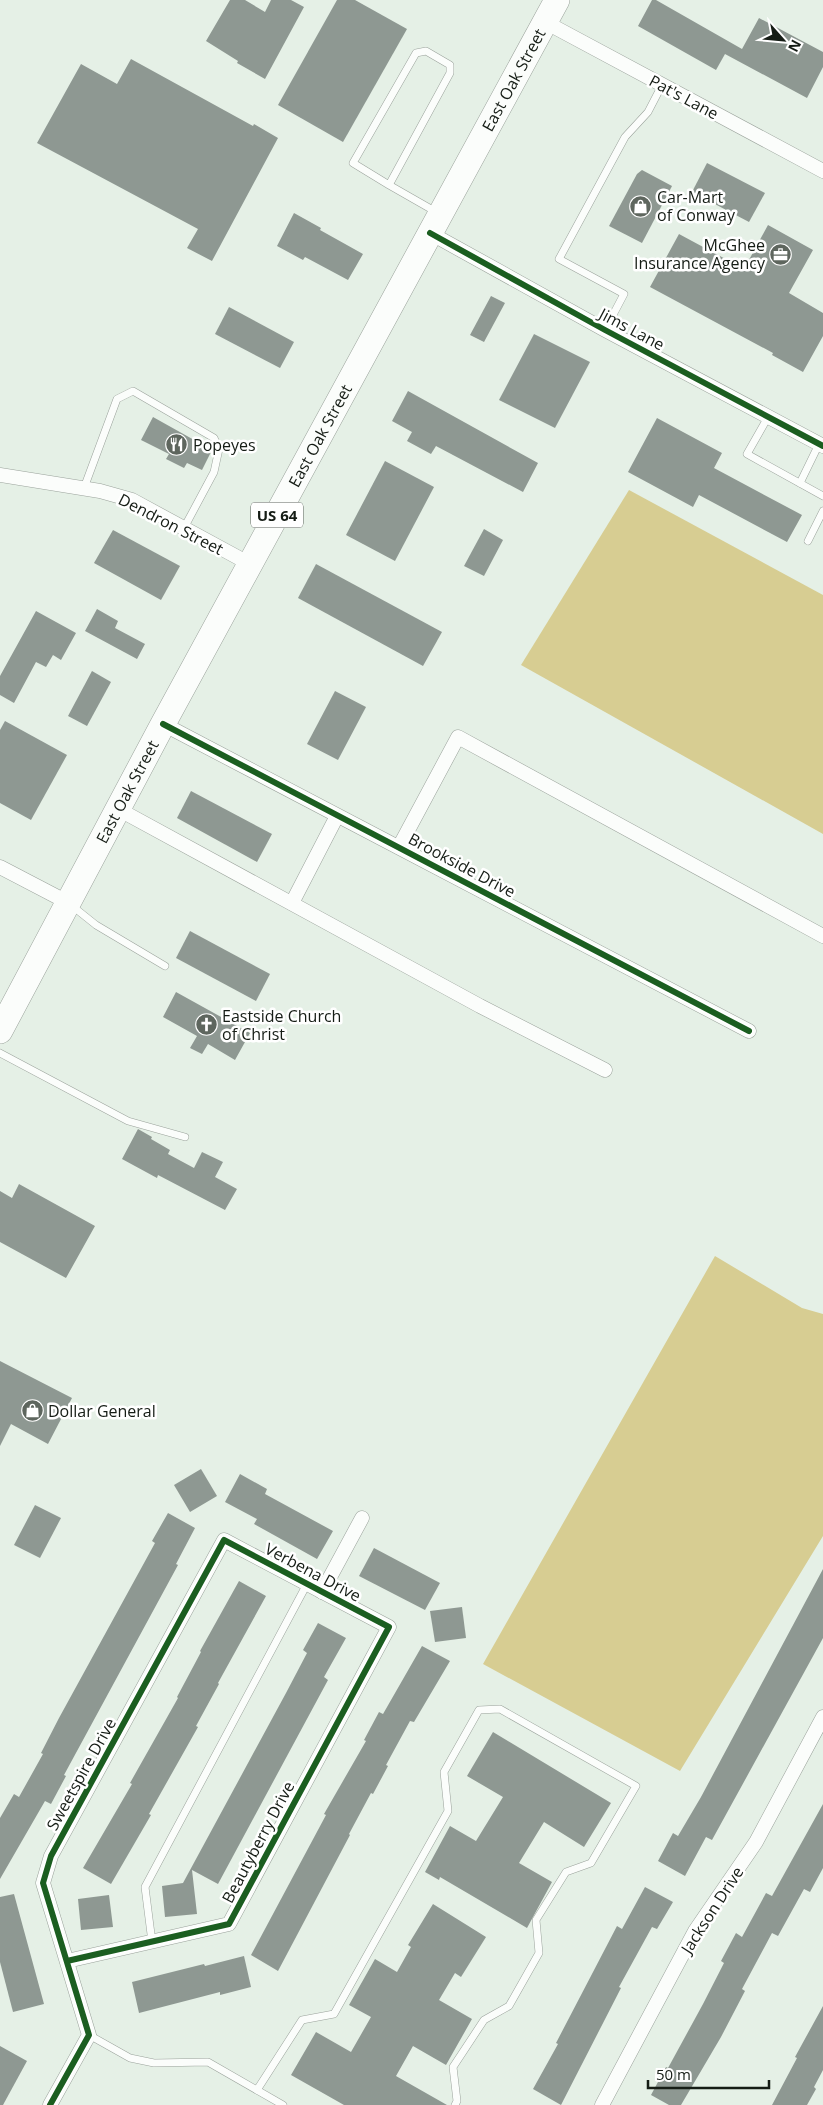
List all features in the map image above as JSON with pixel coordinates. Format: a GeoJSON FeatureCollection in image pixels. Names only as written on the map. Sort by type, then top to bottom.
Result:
{"type":"FeatureCollection","features":[{"type":"Feature","properties":{"kind":"highway","name":"East Oak Street"},"geometry":{"type":"LineString","coordinates":[[0,1031],[250,564],[557,0]]}},
{"type":"Feature","properties":{"kind":"street","name":"Pat's Lane"},"geometry":{"type":"LineString","coordinates":[[545,22],[823,171]]}},
{"type":"Feature","properties":{"kind":"street","name":"Jims Lane"},"geometry":{"type":"LineString","coordinates":[[435,224],[605,330],[821,445]]}},
{"type":"Feature","properties":{"kind":"street","name":"Dendron Street"},"geometry":{"type":"LineString","coordinates":[[0,475],[100,491],[132,500],[250,564]]}},
{"type":"Feature","properties":{"kind":"street","name":"Brookside Drive"},"geometry":{"type":"LineString","coordinates":[[164,724],[749,1031]]}},
{"type":"Feature","properties":{"kind":"street","name":"Brookside Drive"},"geometry":{"type":"LineString","coordinates":[[399,848],[458,737],[823,936]]}},
{"type":"Feature","properties":{"kind":"street"},"geometry":{"type":"LineString","coordinates":[[118,809],[480,1006],[605,1070]]}},
{"type":"Feature","properties":{"kind":"street"},"geometry":{"type":"LineString","coordinates":[[292,903],[337,816]]}},
{"type":"Feature","properties":{"kind":"street"},"geometry":{"type":"LineString","coordinates":[[0,867],[69,903]]}},
{"type":"Feature","properties":{"kind":"street"},"geometry":{"type":"LineString","coordinates":[[322,1592],[362,1518]]}},
{"type":"Feature","properties":{"kind":"street","name":"Verbena Drive"},"geometry":{"type":"LineString","coordinates":[[224,1540],[389,1627]]}},
{"type":"Feature","properties":{"kind":"street","name":"Sweetspire Drive"},"geometry":{"type":"LineString","coordinates":[[90,2035],[43,1883],[51,1856],[224,1540]]}},
{"type":"Feature","properties":{"kind":"street","name":"Beautyberry Drive"},"geometry":{"type":"LineString","coordinates":[[67,1961],[229,1924],[389,1627]]}},
{"type":"Feature","properties":{"kind":"street","name":"Jackson Drive"},"geometry":{"type":"LineString","coordinates":[[602,2105],[695,1931],[756,1842],[823,1717]]}},
{"type":"Feature","properties":{"kind":"street"},"geometry":{"type":"LineString","coordinates":[[50,2105],[90,2035]]}},
{"type":"Feature","properties":{"kind":"lane"},"geometry":{"type":"LineString","coordinates":[[389,185],[450,73],[450,65],[426,51],[416,53],[353,164],[389,185],[435,224]]}},
{"type":"Feature","properties":{"kind":"lane"},"geometry":{"type":"LineString","coordinates":[[605,330],[624,294],[559,259],[625,137],[648,112],[662,85]]}},
{"type":"Feature","properties":{"kind":"lane"},"geometry":{"type":"LineString","coordinates":[[84,488],[117,399],[133,391],[214,438],[219,450],[214,472],[184,528]]}},
{"type":"Feature","properties":{"kind":"lane"},"geometry":{"type":"LineString","coordinates":[[768,417],[747,454],[823,496]]}},
{"type":"Feature","properties":{"kind":"lane"},"geometry":{"type":"LineString","coordinates":[[800,483],[821,445]]}},
{"type":"Feature","properties":{"kind":"lane"},"geometry":{"type":"LineString","coordinates":[[808,541],[823,511]]}},
{"type":"Feature","properties":{"kind":"lane"},"geometry":{"type":"LineString","coordinates":[[69,903],[96,925],[165,966]]}},
{"type":"Feature","properties":{"kind":"lane"},"geometry":{"type":"LineString","coordinates":[[0,1053],[128,1121],[185,1137]]}},
{"type":"Feature","properties":{"kind":"lane"},"geometry":{"type":"LineString","coordinates":[[152,1942],[145,1887],[307,1584]]}},
{"type":"Feature","properties":{"kind":"lane"},"geometry":{"type":"LineString","coordinates":[[258,2090],[302,2020],[334,2014],[448,1811],[444,1772],[479,1710],[500,1709],[636,1786],[591,1863],[566,1872],[536,1920],[539,1953],[509,2006],[484,2020],[453,2068],[455,2105]]}},
{"type":"Feature","properties":{"kind":"lane"},"geometry":{"type":"LineString","coordinates":[[90,2035],[130,2058],[154,2063],[208,2062],[283,2105]]}},
{"type":"Feature","properties":{"kind":"shaded area"},"geometry":{"type":"Polygon","coordinates":[[[629,490],[823,595],[823,834],[521,665],[629,490]]]}},
{"type":"Feature","properties":{"kind":"shaded area"},"geometry":{"type":"Polygon","coordinates":[[[715,1256],[802,1308],[823,1314],[823,1536],[680,1771],[483,1664],[715,1256]]]}},
{"type":"Feature","properties":{"kind":"building"},"geometry":{"type":"Polygon","coordinates":[[[230,0],[245,0],[265,12],[271,0],[291,0],[304,7],[265,79],[237,63],[238,61],[206,41],[230,0]]]}},
{"type":"Feature","properties":{"kind":"building"},"geometry":{"type":"Polygon","coordinates":[[[337,0],[355,0],[407,29],[343,142],[278,105],[337,0]]]}},
{"type":"Feature","properties":{"kind":"building"},"geometry":{"type":"Polygon","coordinates":[[[652,0],[656,0],[742,49],[759,18],[823,52],[823,67],[807,98],[725,54],[716,70],[638,26],[652,0]]]}},
{"type":"Feature","properties":{"kind":"building"},"geometry":{"type":"Polygon","coordinates":[[[131,59],[278,138],[212,261],[187,248],[198,229],[37,143],[81,64],[117,84],[131,59]]]}},
{"type":"Feature","properties":{"kind":"building"},"geometry":{"type":"Polygon","coordinates":[[[707,163],[765,193],[749,222],[692,192],[707,163]]]}},
{"type":"Feature","properties":{"kind":"building","name":"Car-Mart of Conway"},"geometry":{"type":"Polygon","coordinates":[[[642,170],[672,186],[642,243],[609,226],[637,174],[642,170]]]}},
{"type":"Feature","properties":{"kind":"building"},"geometry":{"type":"Polygon","coordinates":[[[294,213],[363,254],[348,280],[305,257],[303,260],[277,246],[294,213]]]}},
{"type":"Feature","properties":{"kind":"building"},"geometry":{"type":"Polygon","coordinates":[[[768,225],[813,250],[789,293],[823,313],[823,336],[803,372],[772,355],[773,353],[650,287],[679,234],[744,269],[768,225]]]}},
{"type":"Feature","properties":{"kind":"building"},"geometry":{"type":"Polygon","coordinates":[[[491,296],[505,303],[484,342],[470,335],[491,296]]]}},
{"type":"Feature","properties":{"kind":"building"},"geometry":{"type":"Polygon","coordinates":[[[229,307],[294,342],[280,368],[215,334],[229,307]]]}},
{"type":"Feature","properties":{"kind":"building"},"geometry":{"type":"Polygon","coordinates":[[[534,334],[590,362],[555,428],[499,400],[534,334]]]}},
{"type":"Feature","properties":{"kind":"building"},"geometry":{"type":"Polygon","coordinates":[[[408,391],[538,463],[523,492],[436,446],[431,454],[407,441],[412,432],[392,421],[408,391]]]}},
{"type":"Feature","properties":{"kind":"building","name":"Popeyes"},"geometry":{"type":"Polygon","coordinates":[[[153,417],[212,450],[202,470],[187,463],[184,468],[166,459],[169,454],[141,440],[153,417]]]}},
{"type":"Feature","properties":{"kind":"building"},"geometry":{"type":"Polygon","coordinates":[[[657,418],[722,453],[714,468],[802,515],[787,542],[699,495],[693,507],[628,472],[657,418]]]}},
{"type":"Feature","properties":{"kind":"building"},"geometry":{"type":"Polygon","coordinates":[[[385,461],[434,487],[395,561],[346,535],[385,461]]]}},
{"type":"Feature","properties":{"kind":"building"},"geometry":{"type":"Polygon","coordinates":[[[484,529],[503,540],[484,576],[464,566],[484,529]]]}},
{"type":"Feature","properties":{"kind":"building"},"geometry":{"type":"Polygon","coordinates":[[[113,530],[180,566],[161,600],[94,563],[113,530]]]}},
{"type":"Feature","properties":{"kind":"building"},"geometry":{"type":"Polygon","coordinates":[[[316,564],[442,632],[423,666],[298,598],[316,564]]]}},
{"type":"Feature","properties":{"kind":"building"},"geometry":{"type":"Polygon","coordinates":[[[97,609],[118,621],[115,628],[145,644],[137,659],[85,631],[97,609]]]}},
{"type":"Feature","properties":{"kind":"building"},"geometry":{"type":"Polygon","coordinates":[[[36,611],[76,633],[61,660],[53,655],[46,667],[36,662],[14,703],[0,695],[0,676],[36,611]]]}},
{"type":"Feature","properties":{"kind":"building"},"geometry":{"type":"Polygon","coordinates":[[[92,671],[111,682],[87,726],[68,716],[92,671]]]}},
{"type":"Feature","properties":{"kind":"building"},"geometry":{"type":"Polygon","coordinates":[[[335,691],[366,707],[338,760],[307,744],[335,691]]]}},
{"type":"Feature","properties":{"kind":"building"},"geometry":{"type":"Polygon","coordinates":[[[5,721],[67,755],[31,820],[0,803],[0,730],[5,721]]]}},
{"type":"Feature","properties":{"kind":"building"},"geometry":{"type":"Polygon","coordinates":[[[191,791],[272,834],[257,862],[177,818],[191,791]]]}},
{"type":"Feature","properties":{"kind":"building"},"geometry":{"type":"Polygon","coordinates":[[[190,931],[270,974],[256,1001],[176,958],[190,931]]]}},
{"type":"Feature","properties":{"kind":"building","name":"Eastside Church of Christ"},"geometry":{"type":"Polygon","coordinates":[[[176,992],[250,1033],[235,1060],[208,1044],[202,1054],[190,1048],[197,1036],[163,1017],[176,992]]]}},
{"type":"Feature","properties":{"kind":"building"},"geometry":{"type":"Polygon","coordinates":[[[138,1129],[170,1150],[168,1154],[194,1168],[202,1152],[223,1162],[215,1177],[237,1189],[225,1210],[158,1175],[157,1178],[122,1159],[138,1129]]]}},
{"type":"Feature","properties":{"kind":"building"},"geometry":{"type":"Polygon","coordinates":[[[19,1184],[95,1226],[66,1278],[0,1242],[0,1191],[12,1198],[19,1184]]]}},
{"type":"Feature","properties":{"kind":"building","name":"Dollar General"},"geometry":{"type":"Polygon","coordinates":[[[0,1361],[72,1398],[48,1444],[11,1424],[0,1446],[0,1361]]]}},
{"type":"Feature","properties":{"kind":"building"},"geometry":{"type":"Polygon","coordinates":[[[201,1469],[217,1496],[190,1512],[174,1485],[201,1469]]]}},
{"type":"Feature","properties":{"kind":"building"},"geometry":{"type":"Polygon","coordinates":[[[240,1474],[267,1489],[265,1494],[333,1531],[317,1559],[254,1524],[257,1519],[225,1502],[240,1474]]]}},
{"type":"Feature","properties":{"kind":"building"},"geometry":{"type":"Polygon","coordinates":[[[35,1505],[61,1518],[40,1558],[14,1545],[35,1505]]]}},
{"type":"Feature","properties":{"kind":"building"},"geometry":{"type":"Polygon","coordinates":[[[168,1513],[195,1528],[176,1564],[178,1565],[64,1775],[66,1776],[51,1804],[45,1801],[0,1879],[0,1818],[14,1794],[19,1797],[43,1754],[41,1753],[59,1718],[155,1543],[152,1541],[168,1513]]]}},
{"type":"Feature","properties":{"kind":"building"},"geometry":{"type":"Polygon","coordinates":[[[374,1548],[440,1583],[425,1610],[359,1576],[374,1548]]]}},
{"type":"Feature","properties":{"kind":"building"},"geometry":{"type":"Polygon","coordinates":[[[823,1569],[823,1638],[712,1840],[706,1837],[685,1876],[658,1861],[673,1833],[678,1836],[701,1797],[823,1569]]]}},
{"type":"Feature","properties":{"kind":"building"},"geometry":{"type":"Polygon","coordinates":[[[239,1581],[266,1596],[218,1683],[196,1726],[198,1727],[149,1814],[151,1815],[111,1884],[83,1868],[132,1784],[130,1783],[178,1698],[200,1651],[239,1581]]]}},
{"type":"Feature","properties":{"kind":"building"},"geometry":{"type":"Polygon","coordinates":[[[462,1607],[466,1638],[435,1642],[430,1611],[462,1607]]]}},
{"type":"Feature","properties":{"kind":"building"},"geometry":{"type":"Polygon","coordinates":[[[318,1623],[346,1638],[324,1677],[328,1680],[218,1884],[192,1870],[197,1914],[165,1917],[162,1886],[183,1883],[307,1653],[303,1650],[318,1623]]]}},
{"type":"Feature","properties":{"kind":"building"},"geometry":{"type":"Polygon","coordinates":[[[422,1646],[450,1661],[414,1722],[410,1721],[386,1765],[388,1766],[349,1834],[278,1971],[251,1955],[326,1815],[324,1814],[366,1741],[364,1740],[379,1712],[383,1714],[422,1646]]]}},
{"type":"Feature","properties":{"kind":"building"},"geometry":{"type":"Polygon","coordinates":[[[493,1732],[611,1803],[584,1847],[544,1822],[519,1863],[552,1882],[527,1928],[440,1877],[439,1880],[425,1872],[450,1826],[476,1841],[503,1797],[467,1776],[493,1732]]]}},
{"type":"Feature","properties":{"kind":"building"},"geometry":{"type":"Polygon","coordinates":[[[823,1804],[823,1868],[810,1892],[804,1889],[778,1936],[772,1933],[742,1989],[745,1991],[721,2037],[681,2105],[669,2105],[651,2095],[703,2004],[724,1963],[721,1961],[736,1933],[742,1937],[766,1893],[772,1896],[823,1804]]]}},
{"type":"Feature","properties":{"kind":"building"},"geometry":{"type":"Polygon","coordinates":[[[645,1887],[673,1902],[657,1929],[652,1927],[619,1987],[621,1988],[561,2105],[533,2089],[558,2044],[556,2043],[617,1926],[622,1929],[645,1887]]]}},
{"type":"Feature","properties":{"kind":"building"},"geometry":{"type":"Polygon","coordinates":[[[14,1894],[44,2004],[13,2012],[0,1962],[0,1897],[14,1894]]]}},
{"type":"Feature","properties":{"kind":"building"},"geometry":{"type":"Polygon","coordinates":[[[109,1895],[113,1927],[81,1930],[78,1899],[109,1895]]]}},
{"type":"Feature","properties":{"kind":"building"},"geometry":{"type":"Polygon","coordinates":[[[433,1904],[486,1937],[461,1977],[455,1973],[439,2000],[472,2019],[446,2065],[413,2046],[396,2076],[447,2105],[344,2105],[291,2075],[316,2032],[351,2052],[371,2017],[349,2005],[375,1959],[397,1972],[411,1947],[408,1945],[433,1904]]]}},
{"type":"Feature","properties":{"kind":"building"},"geometry":{"type":"Polygon","coordinates":[[[244,1956],[251,1987],[220,1995],[220,1992],[139,2013],[132,1982],[244,1956]]]}},
{"type":"Feature","properties":{"kind":"building"},"geometry":{"type":"Polygon","coordinates":[[[823,2006],[823,2070],[814,2087],[816,2089],[807,2105],[772,2105],[797,2058],[795,2057],[823,2006]]]}},
{"type":"Feature","properties":{"kind":"building"},"geometry":{"type":"Polygon","coordinates":[[[0,2046],[27,2061],[3,2105],[0,2105],[0,2046]]]}},
{"type":"Feature","properties":{"kind":"cycle path"},"geometry":{"type":"LineString","coordinates":[[430,233],[605,330],[823,446]]}},
{"type":"Feature","properties":{"kind":"cycle path"},"geometry":{"type":"LineString","coordinates":[[163,724],[749,1031]]}},
{"type":"Feature","properties":{"kind":"cycle path"},"geometry":{"type":"LineString","coordinates":[[50,2105],[89,2035],[43,1883],[51,1856],[224,1540],[389,1627],[229,1924],[67,1961]]}},
{"type":"Feature","properties":{"kind":"place","name":"Car-Mart of Conway"},"geometry":{"type":"Point","coordinates":[641,206]}},
{"type":"Feature","properties":{"kind":"place","name":"McGhee Insurance Agency"},"geometry":{"type":"Point","coordinates":[781,254]}},
{"type":"Feature","properties":{"kind":"place","name":"Popeyes"},"geometry":{"type":"Point","coordinates":[177,445]}},
{"type":"Feature","properties":{"kind":"place","name":"Eastside Church of Christ"},"geometry":{"type":"Point","coordinates":[206,1025]}},
{"type":"Feature","properties":{"kind":"place","name":"Dollar General"},"geometry":{"type":"Point","coordinates":[32,1411]}}]}
